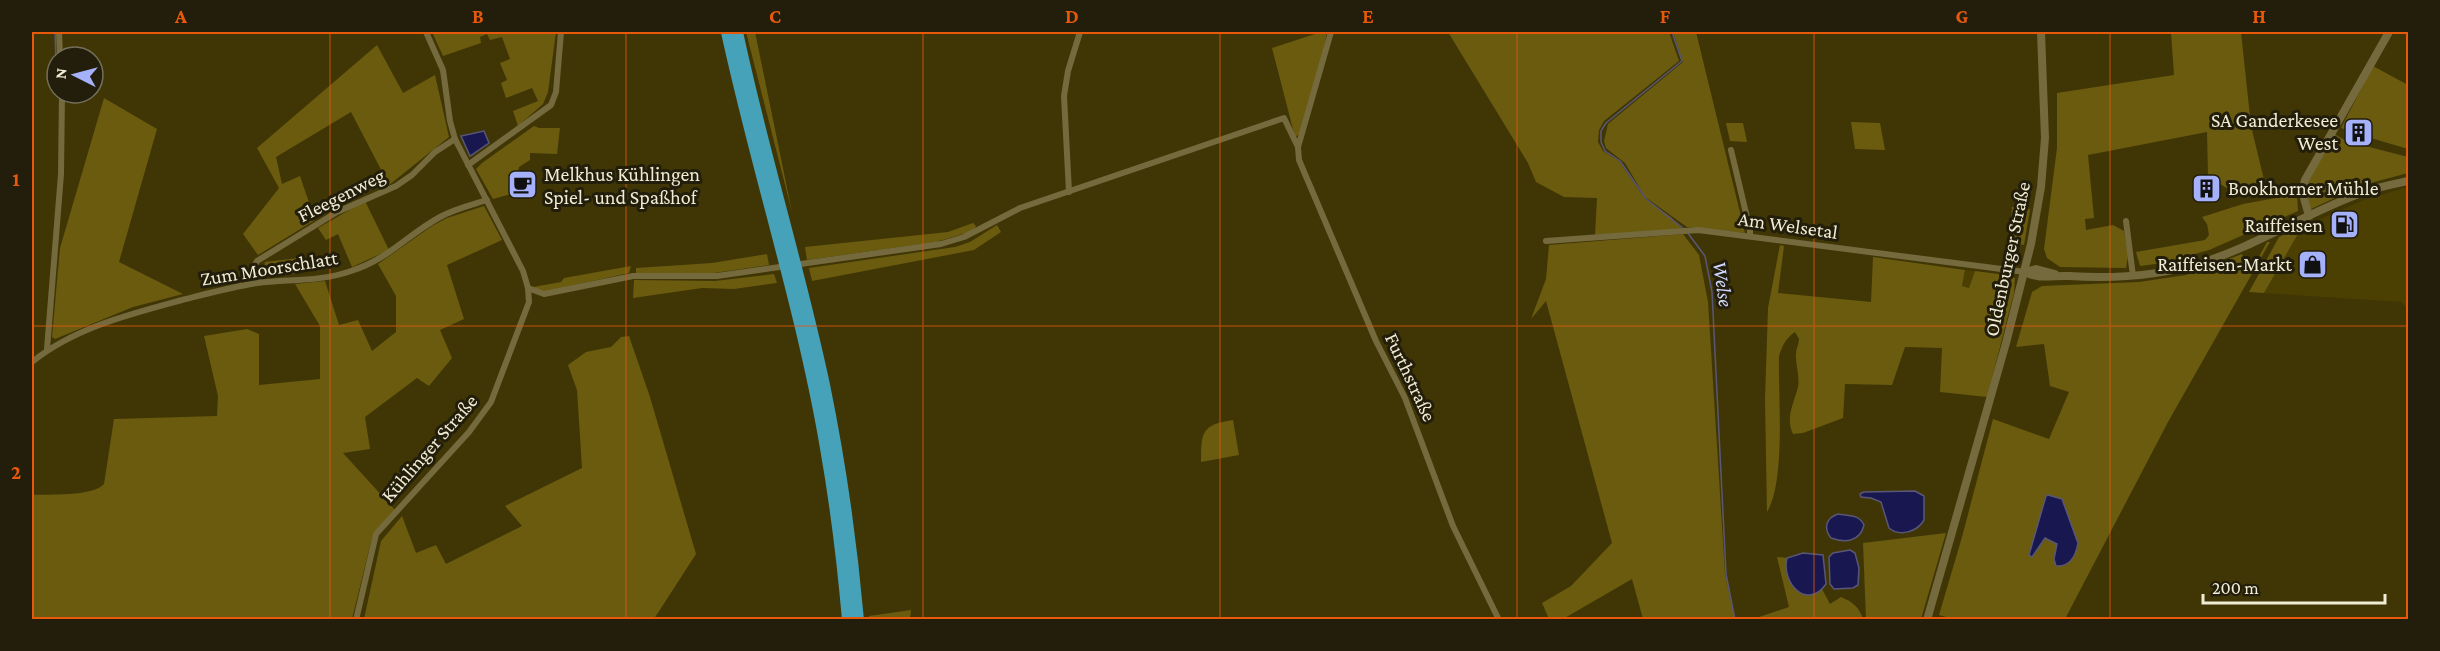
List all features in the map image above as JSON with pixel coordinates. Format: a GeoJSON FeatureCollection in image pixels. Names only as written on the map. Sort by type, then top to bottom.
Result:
{"type":"FeatureCollection","features":[{"type":"Feature","properties":{"kind":"highway"},"geometry":{"type":"LineString","coordinates":[[727,32],[824,436],[844,571],[848,620]]}},
{"type":"Feature","properties":{"kind":"highway"},"geometry":{"type":"LineString","coordinates":[[737,32],[823,383],[845,504],[858,620]]}},
{"type":"Feature","properties":{"kind":"street","name":"Kühlinger Straße"},"geometry":{"type":"LineString","coordinates":[[356,620],[376,534],[469,432],[491,402],[529,302],[528,288],[515,253],[455,139],[450,121],[443,70],[426,32]]}},
{"type":"Feature","properties":{"kind":"street"},"geometry":{"type":"LineString","coordinates":[[468,165],[551,105],[556,92],[561,32]]}},
{"type":"Feature","properties":{"kind":"street"},"geometry":{"type":"LineString","coordinates":[[529,302],[544,294],[633,276],[717,276],[770,270],[954,241],[1020,208],[1069,192],[1064,96],[1068,71],[1080,32]]}},
{"type":"Feature","properties":{"kind":"street"},"geometry":{"type":"LineString","coordinates":[[1298,147],[1331,32]]}},
{"type":"Feature","properties":{"kind":"street","name":"Oldenburger Straße"},"geometry":{"type":"LineString","coordinates":[[1928,620],[2025,272],[2038,205],[2044,147],[2041,32]]}},
{"type":"Feature","properties":{"kind":"street"},"geometry":{"type":"LineString","coordinates":[[2309,216],[2302,191],[2305,180],[2389,32]]}},
{"type":"Feature","properties":{"kind":"street"},"geometry":{"type":"LineString","coordinates":[[47,349],[61,174],[62,105]]}},
{"type":"Feature","properties":{"kind":"street","name":"Furthstraße"},"geometry":{"type":"LineString","coordinates":[[1069,192],[1284,118],[1298,147],[1299,160],[1376,341],[1409,409],[1453,526],[1499,620]]}},
{"type":"Feature","properties":{"kind":"street","name":"Fleegenweg"},"geometry":{"type":"LineString","coordinates":[[257,283],[254,267],[257,261],[337,212],[396,186],[435,152],[455,139]]}},
{"type":"Feature","properties":{"kind":"street"},"geometry":{"type":"LineString","coordinates":[[1731,150],[1750,236]]}},
{"type":"Feature","properties":{"kind":"street"},"geometry":{"type":"LineString","coordinates":[[2025,272],[2031,276],[2045,278],[2133,276],[2200,263],[2251,244],[2366,191],[2409,181]]}},
{"type":"Feature","properties":{"kind":"street","name":"Zum Moorschlatt"},"geometry":{"type":"LineString","coordinates":[[32,362],[47,349],[135,312],[257,283],[310,280],[351,272],[388,255],[446,213],[487,200]]}},
{"type":"Feature","properties":{"kind":"street"},"geometry":{"type":"LineString","coordinates":[[2126,221],[2133,276]]}},
{"type":"Feature","properties":{"kind":"street","name":"Am Welsetal"},"geometry":{"type":"LineString","coordinates":[[1546,241],[1690,231],[1750,236],[2025,272]]}},
{"type":"Feature","properties":{"kind":"street"},"geometry":{"type":"LineString","coordinates":[[528,288],[544,294]]}},
{"type":"Feature","properties":{"kind":"shaded area"},"geometry":{"type":"Polygon","coordinates":[[[432,32],[556,32],[548,92],[543,104],[518,126],[513,111],[538,101],[532,88],[506,98],[501,83],[507,80],[500,63],[510,59],[502,37],[490,40],[487,34],[480,37],[481,43],[443,56],[432,32]]]}},
{"type":"Feature","properties":{"kind":"shaded area"},"geometry":{"type":"Polygon","coordinates":[[[746,32],[755,32],[792,212],[746,32]]]}},
{"type":"Feature","properties":{"kind":"shaded area"},"geometry":{"type":"Polygon","coordinates":[[[1327,32],[1320,67],[1300,134],[1295,137],[1272,48],[1327,32]]]}},
{"type":"Feature","properties":{"kind":"shaded area"},"geometry":{"type":"Polygon","coordinates":[[[1448,32],[1669,32],[1679,61],[1604,121],[1599,130],[1598,142],[1603,151],[1619,161],[1645,199],[1671,217],[1683,230],[1595,235],[1597,198],[1564,197],[1536,182],[1528,163],[1448,32]]]}},
{"type":"Feature","properties":{"kind":"shaded area"},"geometry":{"type":"Polygon","coordinates":[[[1673,32],[1696,32],[1745,233],[1687,227],[1645,197],[1625,163],[1606,148],[1604,141],[1608,124],[1683,62],[1673,32]]]}},
{"type":"Feature","properties":{"kind":"shaded area"},"geometry":{"type":"Polygon","coordinates":[[[2171,32],[2241,32],[2251,126],[2266,188],[2237,194],[2208,177],[2207,132],[2088,155],[2094,218],[2085,219],[2086,230],[2113,225],[2124,231],[2128,256],[2126,268],[2060,267],[2047,258],[2044,249],[2057,148],[2057,93],[2174,75],[2171,32]]]}},
{"type":"Feature","properties":{"kind":"shaded area"},"geometry":{"type":"Polygon","coordinates":[[[377,45],[403,93],[435,75],[449,137],[389,185],[351,112],[276,157],[282,184],[300,176],[315,220],[258,255],[243,234],[279,188],[257,148],[377,45]]]}},
{"type":"Feature","properties":{"kind":"shaded area"},"geometry":{"type":"Polygon","coordinates":[[[2373,66],[2408,85],[2408,149],[2371,138],[2372,131],[2356,126],[2352,132],[2341,128],[2373,66]]]}},
{"type":"Feature","properties":{"kind":"shaded area"},"geometry":{"type":"Polygon","coordinates":[[[105,99],[157,129],[119,262],[183,294],[133,307],[55,339],[52,337],[60,248],[102,105],[105,105],[105,99]]]}},
{"type":"Feature","properties":{"kind":"shaded area"},"geometry":{"type":"Polygon","coordinates":[[[1851,122],[1880,123],[1885,150],[1855,149],[1851,122]]]}},
{"type":"Feature","properties":{"kind":"shaded area"},"geometry":{"type":"Polygon","coordinates":[[[1726,123],[1743,123],[1747,142],[1730,141],[1726,123]]]}},
{"type":"Feature","properties":{"kind":"shaded area"},"geometry":{"type":"Polygon","coordinates":[[[534,126],[560,128],[557,154],[530,153],[530,160],[519,167],[514,193],[493,199],[476,169],[534,126]]]}},
{"type":"Feature","properties":{"kind":"shaded area"},"geometry":{"type":"Polygon","coordinates":[[[484,131],[489,143],[470,156],[461,136],[484,131]]]}},
{"type":"Feature","properties":{"kind":"shaded area"},"geometry":{"type":"Polygon","coordinates":[[[2333,133],[2346,141],[2408,157],[2408,173],[2363,185],[2311,209],[2304,188],[2333,133]]]}},
{"type":"Feature","properties":{"kind":"shaded area"},"geometry":{"type":"Polygon","coordinates":[[[2408,187],[2408,308],[2401,302],[2264,293],[2302,227],[2364,200],[2408,187]]]}},
{"type":"Feature","properties":{"kind":"shaded area"},"geometry":{"type":"Polygon","coordinates":[[[2297,194],[2298,211],[2209,250],[2163,263],[2140,266],[2136,252],[2205,240],[2209,235],[2207,224],[2202,217],[2243,204],[2297,194]]]}},
{"type":"Feature","properties":{"kind":"shaded area"},"geometry":{"type":"Polygon","coordinates":[[[365,201],[389,250],[352,267],[338,234],[326,240],[318,228],[365,201]]]}},
{"type":"Feature","properties":{"kind":"shaded area"},"geometry":{"type":"Polygon","coordinates":[[[484,206],[502,240],[447,265],[464,319],[440,330],[452,358],[429,386],[417,378],[365,417],[370,449],[343,453],[395,510],[372,538],[352,619],[32,620],[32,495],[80,493],[104,484],[114,419],[217,416],[218,396],[204,336],[247,329],[259,334],[259,385],[320,379],[320,326],[295,284],[325,281],[339,325],[358,320],[372,351],[396,332],[396,296],[378,264],[432,226],[447,218],[484,206]]]}},
{"type":"Feature","properties":{"kind":"shaded area"},"geometry":{"type":"Polygon","coordinates":[[[2012,207],[2030,209],[2024,245],[2010,243],[2012,207]]]}},
{"type":"Feature","properties":{"kind":"shaded area"},"geometry":{"type":"Polygon","coordinates":[[[973,223],[976,226],[973,231],[936,242],[807,260],[805,247],[948,232],[973,223]]]}},
{"type":"Feature","properties":{"kind":"shaded area"},"geometry":{"type":"Polygon","coordinates":[[[997,225],[1001,232],[974,250],[812,281],[809,268],[955,247],[970,242],[997,225]]]}},
{"type":"Feature","properties":{"kind":"shaded area"},"geometry":{"type":"Polygon","coordinates":[[[2302,227],[2264,293],[2249,292],[2279,237],[2302,227]]]}},
{"type":"Feature","properties":{"kind":"shaded area"},"geometry":{"type":"Polygon","coordinates":[[[1683,234],[1699,255],[1708,302],[1725,574],[1735,619],[1643,619],[1632,579],[1563,619],[1549,619],[1542,603],[1571,586],[1612,543],[1546,301],[1531,319],[1546,279],[1549,245],[1683,234]]]}},
{"type":"Feature","properties":{"kind":"shaded area"},"geometry":{"type":"Polygon","coordinates":[[[2267,242],[2270,242],[2168,422],[2065,619],[1956,620],[1939,615],[1993,419],[2049,439],[2069,392],[2050,386],[2044,344],[2016,347],[2032,292],[2042,286],[2139,282],[2186,275],[2242,254],[2250,273],[2267,242]],[[2064,505],[2040,521],[2032,557],[2046,538],[2057,544],[2054,559],[2078,543],[2064,505]]]}},
{"type":"Feature","properties":{"kind":"shaded area"},"geometry":{"type":"Polygon","coordinates":[[[1780,245],[1784,246],[1778,293],[1871,302],[1873,257],[1965,270],[1962,286],[1969,288],[1975,271],[2015,278],[2014,293],[1987,397],[1940,392],[1942,348],[1905,347],[1892,385],[1845,384],[1843,418],[1803,433],[1793,434],[1790,416],[1798,387],[1796,351],[1799,339],[1795,332],[1789,337],[1779,356],[1779,459],[1773,498],[1767,512],[1765,399],[1768,308],[1780,245]]]}},
{"type":"Feature","properties":{"kind":"shaded area"},"geometry":{"type":"Polygon","coordinates":[[[767,254],[769,265],[714,273],[636,275],[636,268],[712,263],[767,254]]]}},
{"type":"Feature","properties":{"kind":"shaded area"},"geometry":{"type":"Polygon","coordinates":[[[299,258],[298,272],[294,274],[266,277],[263,273],[265,262],[299,258]]]}},
{"type":"Feature","properties":{"kind":"shaded area"},"geometry":{"type":"Polygon","coordinates":[[[631,266],[629,273],[543,292],[533,287],[561,282],[564,278],[631,266]]]}},
{"type":"Feature","properties":{"kind":"shaded area"},"geometry":{"type":"Polygon","coordinates":[[[1965,270],[1975,271],[1970,288],[1962,287],[1965,270]]]}},
{"type":"Feature","properties":{"kind":"shaded area"},"geometry":{"type":"Polygon","coordinates":[[[774,274],[777,283],[734,289],[702,288],[633,298],[634,280],[715,281],[774,274]]]}},
{"type":"Feature","properties":{"kind":"shaded area"},"geometry":{"type":"Polygon","coordinates":[[[629,336],[650,397],[696,554],[654,619],[364,619],[381,541],[402,516],[416,553],[436,545],[446,564],[522,526],[505,506],[582,468],[577,390],[568,365],[586,352],[611,347],[621,337],[629,336]]]}},
{"type":"Feature","properties":{"kind":"shaded area"},"geometry":{"type":"Polygon","coordinates":[[[1233,420],[1239,455],[1201,462],[1205,431],[1215,424],[1233,420]]]}},
{"type":"Feature","properties":{"kind":"shaded area"},"geometry":{"type":"Polygon","coordinates":[[[1915,491],[1924,496],[1924,520],[1917,528],[1903,533],[1889,528],[1881,502],[1861,497],[1860,494],[1864,492],[1915,491]]]}},
{"type":"Feature","properties":{"kind":"shaded area"},"geometry":{"type":"Polygon","coordinates":[[[2048,495],[2062,499],[2078,543],[2076,552],[2069,562],[2061,566],[2056,566],[2054,559],[2057,544],[2045,538],[2032,557],[2029,555],[2048,495]]]}},
{"type":"Feature","properties":{"kind":"shaded area"},"geometry":{"type":"Polygon","coordinates":[[[1838,514],[1853,516],[1862,521],[1864,525],[1859,535],[1847,541],[1831,538],[1827,531],[1827,524],[1838,514]]]}},
{"type":"Feature","properties":{"kind":"shaded area"},"geometry":{"type":"Polygon","coordinates":[[[1946,533],[1921,619],[1866,619],[1863,543],[1946,533]]]}},
{"type":"Feature","properties":{"kind":"shaded area"},"geometry":{"type":"Polygon","coordinates":[[[1850,550],[1855,553],[1859,568],[1858,585],[1853,588],[1834,589],[1830,584],[1829,557],[1833,553],[1850,550]]]}},
{"type":"Feature","properties":{"kind":"shaded area"},"geometry":{"type":"Polygon","coordinates":[[[1803,553],[1823,555],[1826,584],[1819,592],[1811,595],[1797,590],[1788,576],[1786,567],[1787,558],[1803,553]]]}},
{"type":"Feature","properties":{"kind":"shaded area"},"geometry":{"type":"Polygon","coordinates":[[[1777,557],[1787,558],[1786,563],[1808,595],[1822,589],[1830,604],[1841,597],[1855,605],[1863,619],[1750,620],[1789,607],[1777,557]]]}},
{"type":"Feature","properties":{"kind":"shaded area"},"geometry":{"type":"Polygon","coordinates":[[[911,610],[910,619],[869,619],[869,616],[911,610]]]}},
{"type":"Feature","properties":{"kind":"waterway"},"geometry":{"type":"LineString","coordinates":[[55,32],[55,45]]}},
{"type":"Feature","properties":{"kind":"waterway","name":"Welse"},"geometry":{"type":"LineString","coordinates":[[1672,32],[1682,61],[1606,123],[1601,131],[1601,142],[1605,151],[1620,161],[1646,199],[1684,229]]}},
{"type":"Feature","properties":{"kind":"waterway","name":"Welse"},"geometry":{"type":"LineString","coordinates":[[1687,232],[1705,256],[1712,292],[1726,574],[1735,620]]}},
{"type":"Feature","properties":{"kind":"place","name":"SA Ganderkesee West"},"geometry":{"type":"Point","coordinates":[2359,132]}},
{"type":"Feature","properties":{"kind":"place","name":"Melkhus Kühlingen Spiel- und Spaßhof"},"geometry":{"type":"Point","coordinates":[523,185]}},
{"type":"Feature","properties":{"kind":"place","name":"Bookhorner Mühle"},"geometry":{"type":"Point","coordinates":[2207,188]}},
{"type":"Feature","properties":{"kind":"place","name":"Raiffeisen"},"geometry":{"type":"Point","coordinates":[2344,225]}},
{"type":"Feature","properties":{"kind":"place","name":"Raiffeisen-Markt"},"geometry":{"type":"Point","coordinates":[2313,264]}}]}
